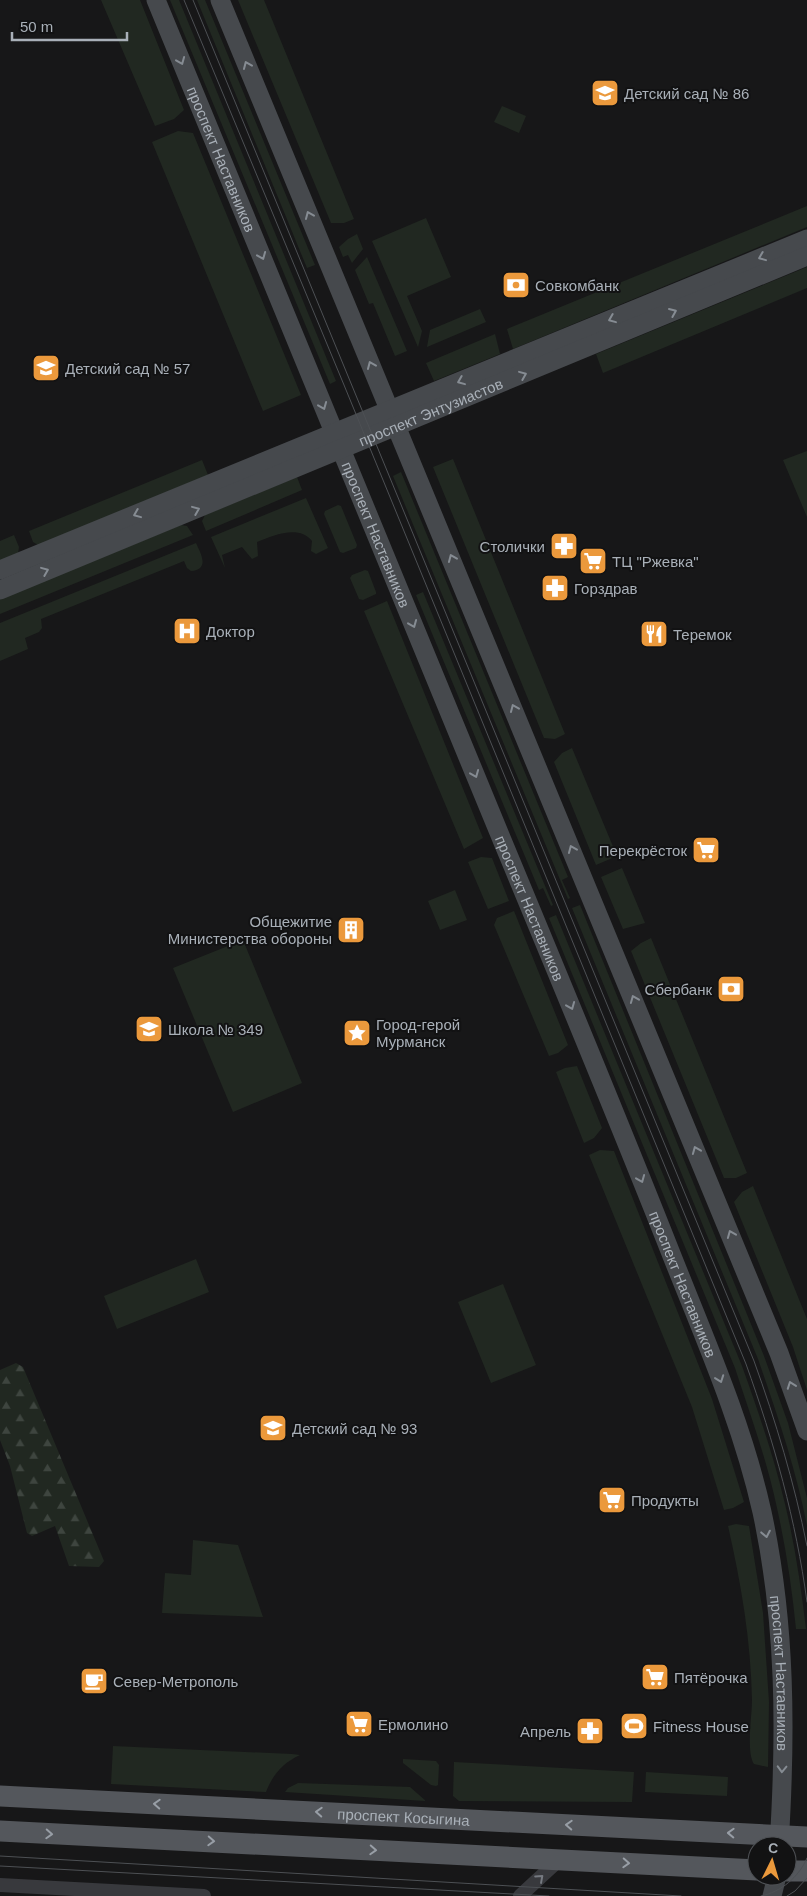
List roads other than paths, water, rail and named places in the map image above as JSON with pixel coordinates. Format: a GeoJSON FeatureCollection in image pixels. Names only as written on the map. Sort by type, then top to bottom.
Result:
{"type":"FeatureCollection","features":[{"type":"Feature","properties":{"kind":"main road","name":"проспект Наставников"},"geometry":{"type":"LineString","coordinates":[[156,0],[623,1133],[719,1374],[742,1441],[761,1510],[768,1544],[782,1660],[784,1703],[779,1836]]}},
{"type":"Feature","properties":{"kind":"main road"},"geometry":{"type":"LineString","coordinates":[[220,0],[780,1353],[807,1431]]}},
{"type":"Feature","properties":{"kind":"main road","name":"проспект Энтузиастов"},"geometry":{"type":"LineString","coordinates":[[394,419],[807,239]]}},
{"type":"Feature","properties":{"kind":"main road","name":"проспект Энтузиастов"},"geometry":{"type":"LineString","coordinates":[[0,570],[338,441],[807,256]]}},
{"type":"Feature","properties":{"kind":"main road","name":"проспект Энтузиастов"},"geometry":{"type":"LineString","coordinates":[[0,590],[338,441]]}},
{"type":"Feature","properties":{"kind":"main road","name":"проспект Косыгина"},"geometry":{"type":"LineString","coordinates":[[0,1796],[747,1839]]}},
{"type":"Feature","properties":{"kind":"main road"},"geometry":{"type":"LineString","coordinates":[[0,1831],[747,1869]]}},
{"type":"Feature","properties":{"kind":"street"},"geometry":{"type":"LineString","coordinates":[[520,1896],[560,1859]]}},
{"type":"Feature","properties":{"kind":"street"},"geometry":{"type":"LineString","coordinates":[[0,1885],[204,1896]]}},
{"type":"Feature","properties":{"kind":"tram line"},"geometry":{"type":"LineString","coordinates":[[184,0],[746,1364],[783,1482],[797,1541],[807,1602]]}},
{"type":"Feature","properties":{"kind":"tram line"},"geometry":{"type":"LineString","coordinates":[[193,0],[754,1361],[784,1452],[807,1546]]}},
{"type":"Feature","properties":{"kind":"tram line"},"geometry":{"type":"LineString","coordinates":[[0,1856],[681,1896]]}},
{"type":"Feature","properties":{"kind":"tram line"},"geometry":{"type":"LineString","coordinates":[[761,1896],[776,1891],[789,1883],[804,1865],[807,1858]]}},
{"type":"Feature","properties":{"kind":"tram line"},"geometry":{"type":"LineString","coordinates":[[0,1866],[549,1896]]}},
{"type":"Feature","properties":{"kind":"tram line"},"geometry":{"type":"LineString","coordinates":[[787,1896],[795,1891],[807,1878]]}},
{"type":"Feature","properties":{"kind":"place","name":"Детский сад № 86"},"geometry":{"type":"Point","coordinates":[605,93]}},
{"type":"Feature","properties":{"kind":"place","name":"Совкомбанк"},"geometry":{"type":"Point","coordinates":[516,285]}},
{"type":"Feature","properties":{"kind":"place","name":"Детский сад № 57"},"geometry":{"type":"Point","coordinates":[46,368]}},
{"type":"Feature","properties":{"kind":"place","name":"Столички"},"geometry":{"type":"Point","coordinates":[564,546]}},
{"type":"Feature","properties":{"kind":"place","name":"ТЦ \"Ржевка\""},"geometry":{"type":"Point","coordinates":[593,561]}},
{"type":"Feature","properties":{"kind":"place","name":"Горздрав"},"geometry":{"type":"Point","coordinates":[555,588]}},
{"type":"Feature","properties":{"kind":"place","name":"Доктор"},"geometry":{"type":"Point","coordinates":[187,631]}},
{"type":"Feature","properties":{"kind":"place","name":"Теремок"},"geometry":{"type":"Point","coordinates":[654,634]}},
{"type":"Feature","properties":{"kind":"place","name":"Перекрёсток"},"geometry":{"type":"Point","coordinates":[706,850]}},
{"type":"Feature","properties":{"kind":"place","name":"Общежитие Министерства обороны"},"geometry":{"type":"Point","coordinates":[351,930]}},
{"type":"Feature","properties":{"kind":"place","name":"Сбербанк"},"geometry":{"type":"Point","coordinates":[731,989]}},
{"type":"Feature","properties":{"kind":"place","name":"Школа № 349"},"geometry":{"type":"Point","coordinates":[149,1029]}},
{"type":"Feature","properties":{"kind":"place","name":"Город-герой Мурманск"},"geometry":{"type":"Point","coordinates":[357,1033]}},
{"type":"Feature","properties":{"kind":"place","name":"Детский сад № 93"},"geometry":{"type":"Point","coordinates":[273,1428]}},
{"type":"Feature","properties":{"kind":"place","name":"Продукты"},"geometry":{"type":"Point","coordinates":[612,1500]}},
{"type":"Feature","properties":{"kind":"place","name":"Пятёрочка"},"geometry":{"type":"Point","coordinates":[655,1677]}},
{"type":"Feature","properties":{"kind":"place","name":"Север-Метрополь"},"geometry":{"type":"Point","coordinates":[94,1681]}},
{"type":"Feature","properties":{"kind":"place","name":"Ермолино"},"geometry":{"type":"Point","coordinates":[359,1724]}},
{"type":"Feature","properties":{"kind":"place","name":"Fitness House"},"geometry":{"type":"Point","coordinates":[634,1726]}},
{"type":"Feature","properties":{"kind":"place","name":"Апрель"},"geometry":{"type":"Point","coordinates":[590,1731]}}]}
